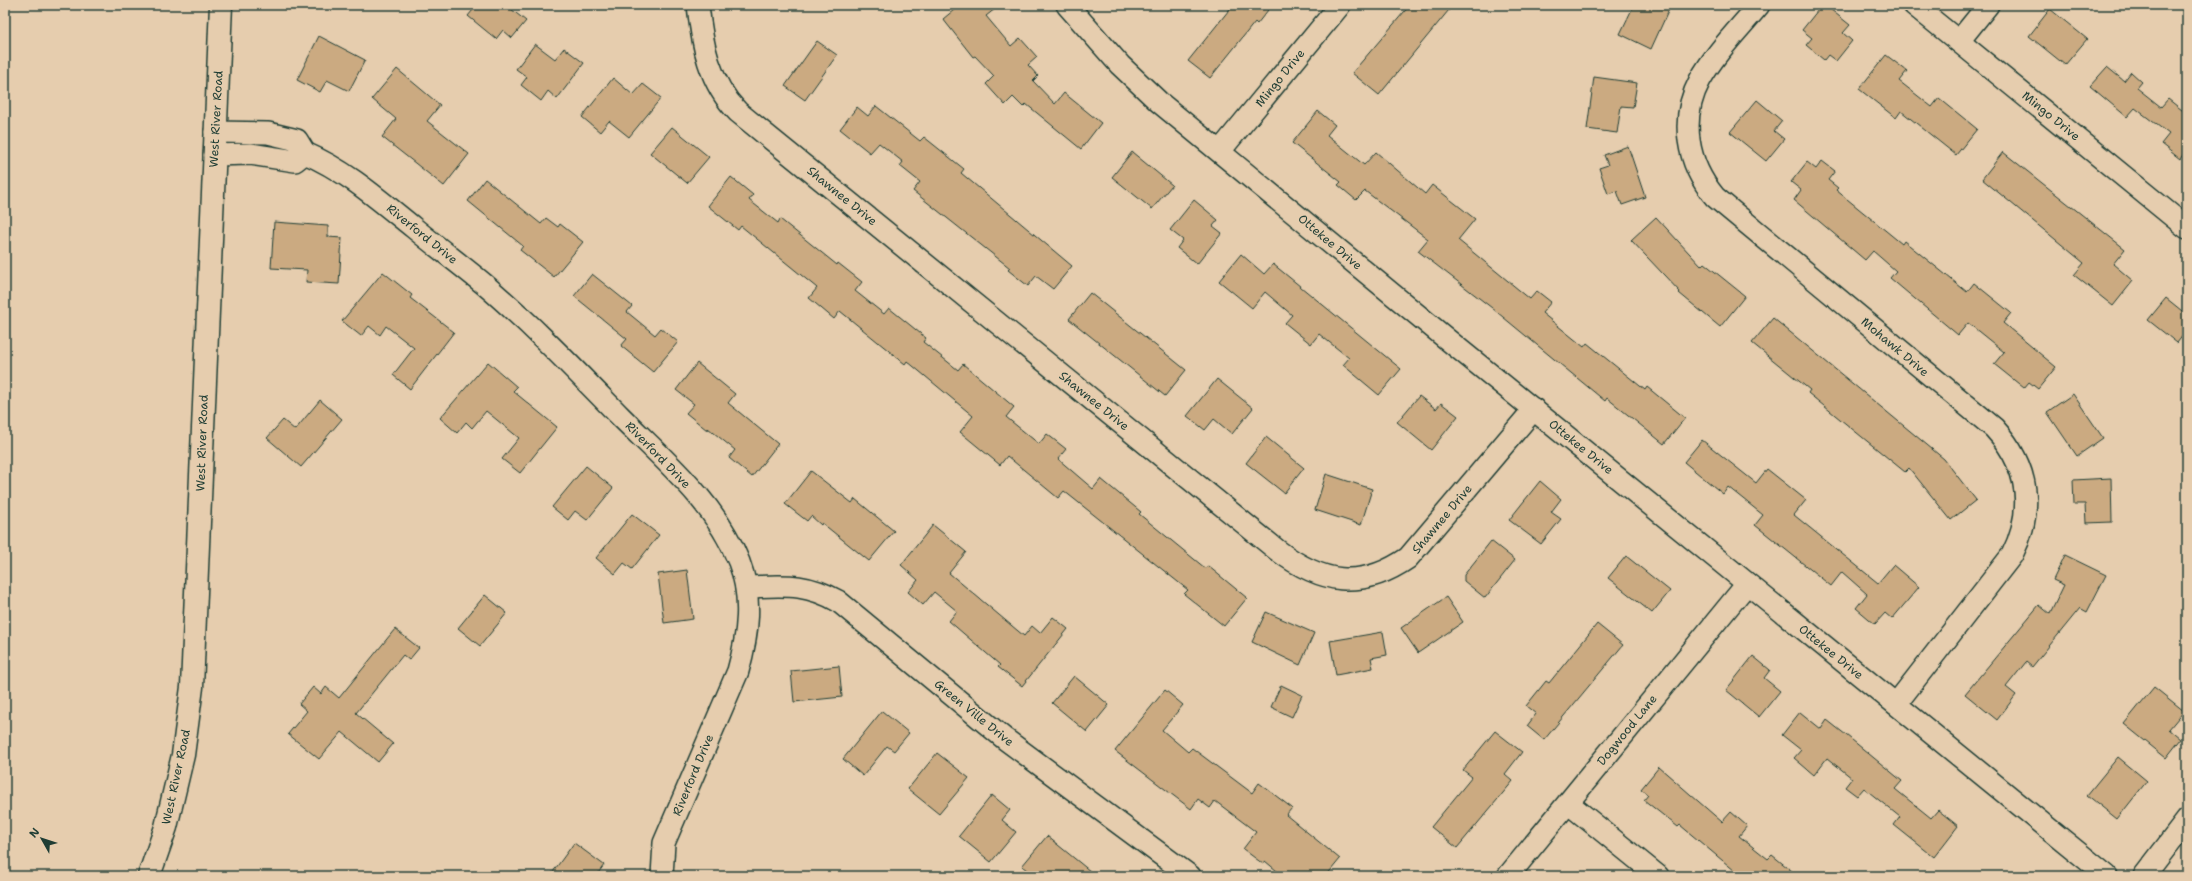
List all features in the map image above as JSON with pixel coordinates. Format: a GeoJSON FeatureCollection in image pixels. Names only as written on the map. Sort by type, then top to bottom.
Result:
{"type":"FeatureCollection","features":[{"type":"Feature","properties":{"kind":"main road","name":"West River Road"},"geometry":{"type":"LineString","coordinates":[[149,876],[166,827],[183,755],[192,687],[221,5]]}},
{"type":"Feature","properties":{"kind":"street","name":"Shawnee Drive"},"geometry":{"type":"LineString","coordinates":[[698,5],[706,51],[713,76],[728,103],[1298,566],[1311,572],[1340,579],[1369,577],[1389,570],[1408,558],[1534,409]]}},
{"type":"Feature","properties":{"kind":"street","name":"Ottekee Drive"},"geometry":{"type":"LineString","coordinates":[[1067,5],[1120,65],[1159,102],[1747,584],[2107,876]]}},
{"type":"Feature","properties":{"kind":"street","name":"Mingo Drive"},"geometry":{"type":"LineString","coordinates":[[1220,151],[1340,5]]}},
{"type":"Feature","properties":{"kind":"street","name":"Mohawk Drive"},"geometry":{"type":"LineString","coordinates":[[1759,5],[1708,68],[1694,93],[1690,106],[1688,134],[1690,148],[1699,174],[1715,197],[1994,428],[2011,450],[2022,475],[2026,502],[2025,516],[2023,530],[2012,555],[1896,704]]}},
{"type":"Feature","properties":{"kind":"street","name":"Mingo Drive"},"geometry":{"type":"LineString","coordinates":[[1914,5],[2187,228]]}},
{"type":"Feature","properties":{"kind":"street"},"geometry":{"type":"LineString","coordinates":[[1959,41],[1988,5]]}},
{"type":"Feature","properties":{"kind":"street","name":"Riverford Drive"},"geometry":{"type":"LineString","coordinates":[[215,132],[268,133],[297,140],[305,153],[329,163],[359,183],[484,285],[539,335],[687,484],[709,510],[728,538],[739,562],[746,587],[748,616],[746,644],[738,670],[664,843],[662,876]]}},
{"type":"Feature","properties":{"kind":"street"},"geometry":{"type":"LineString","coordinates":[[214,155],[273,156],[295,161],[305,153]]}},
{"type":"Feature","properties":{"kind":"street","name":"Dogwood Lane"},"geometry":{"type":"LineString","coordinates":[[1508,876],[1747,584]]}},
{"type":"Feature","properties":{"kind":"street","name":"Green Ville Drive"},"geometry":{"type":"LineString","coordinates":[[746,587],[796,585],[823,593],[838,601],[1005,739],[1190,876]]}},
{"type":"Feature","properties":{"kind":"street"},"geometry":{"type":"LineString","coordinates":[[1568,803],[1658,876]]}},
{"type":"Feature","properties":{"kind":"street"},"geometry":{"type":"LineString","coordinates":[[2144,876],[2187,820]]}},
{"type":"Feature","properties":{"kind":"building"},"geometry":{"type":"Polygon","coordinates":[[[477,5],[506,5],[526,21],[512,38],[503,30],[496,39],[468,16],[477,5]]]}},
{"type":"Feature","properties":{"kind":"building"},"geometry":{"type":"Polygon","coordinates":[[[960,5],[1000,5],[986,16],[1011,46],[1020,38],[1037,57],[1028,65],[1038,76],[1033,81],[1055,104],[1064,93],[1101,123],[1081,149],[1026,104],[1023,107],[1013,97],[1005,105],[986,84],[994,76],[975,56],[973,57],[943,19],[960,5]]]}},
{"type":"Feature","properties":{"kind":"building"},"geometry":{"type":"Polygon","coordinates":[[[1233,5],[1272,5],[1257,24],[1255,22],[1210,78],[1188,61],[1233,5]]]}},
{"type":"Feature","properties":{"kind":"building"},"geometry":{"type":"Polygon","coordinates":[[[1410,5],[1453,5],[1379,95],[1352,73],[1410,5]]]}},
{"type":"Feature","properties":{"kind":"building"},"geometry":{"type":"Polygon","coordinates":[[[1634,5],[1671,5],[1651,49],[1620,34],[1634,5]]]}},
{"type":"Feature","properties":{"kind":"building"},"geometry":{"type":"Polygon","coordinates":[[[1822,5],[1825,5],[1850,25],[1843,33],[1852,41],[1836,61],[1828,55],[1824,60],[1806,45],[1812,38],[1802,30],[1822,5]]]}},
{"type":"Feature","properties":{"kind":"building"},"geometry":{"type":"Polygon","coordinates":[[[2050,9],[2087,39],[2065,65],[2029,36],[2050,9]]]}},
{"type":"Feature","properties":{"kind":"building"},"geometry":{"type":"Polygon","coordinates":[[[319,36],[365,60],[349,91],[327,80],[320,92],[297,80],[319,36]]]}},
{"type":"Feature","properties":{"kind":"building"},"geometry":{"type":"Polygon","coordinates":[[[817,41],[837,55],[805,100],[785,86],[817,41]]]}},
{"type":"Feature","properties":{"kind":"building"},"geometry":{"type":"Polygon","coordinates":[[[535,44],[555,59],[564,48],[584,63],[557,99],[548,91],[541,101],[521,85],[527,77],[516,69],[535,44]]]}},
{"type":"Feature","properties":{"kind":"building"},"geometry":{"type":"Polygon","coordinates":[[[1886,55],[1907,71],[1899,81],[1932,107],[1939,98],[1977,129],[1956,155],[1901,111],[1896,118],[1859,89],[1886,55]]]}},
{"type":"Feature","properties":{"kind":"building"},"geometry":{"type":"Polygon","coordinates":[[[2107,67],[2124,81],[2131,72],[2142,82],[2137,88],[2161,107],[2168,99],[2187,114],[2187,149],[2180,159],[2161,144],[2169,134],[2135,108],[2127,117],[2090,86],[2107,67]]]}},
{"type":"Feature","properties":{"kind":"building"},"geometry":{"type":"Polygon","coordinates":[[[397,69],[440,105],[427,121],[469,154],[444,186],[382,137],[396,119],[372,99],[397,69]]]}},
{"type":"Feature","properties":{"kind":"building"},"geometry":{"type":"Polygon","coordinates":[[[1594,77],[1637,83],[1633,107],[1621,106],[1617,133],[1587,129],[1594,77]]]}},
{"type":"Feature","properties":{"kind":"building"},"geometry":{"type":"Polygon","coordinates":[[[613,78],[633,95],[643,84],[661,98],[629,137],[609,121],[600,132],[582,117],[613,78]]]}},
{"type":"Feature","properties":{"kind":"building"},"geometry":{"type":"Polygon","coordinates":[[[1757,100],[1782,121],[1774,131],[1784,139],[1766,161],[1730,132],[1757,100]]]}},
{"type":"Feature","properties":{"kind":"building"},"geometry":{"type":"Polygon","coordinates":[[[876,106],[920,141],[924,137],[964,169],[961,173],[1072,266],[1053,289],[1036,276],[1028,286],[1008,270],[1010,268],[913,191],[920,182],[900,166],[903,162],[879,143],[870,153],[840,129],[857,107],[868,116],[876,106]]]}},
{"type":"Feature","properties":{"kind":"building"},"geometry":{"type":"Polygon","coordinates":[[[1318,111],[1335,125],[1327,135],[1364,165],[1376,152],[1425,194],[1432,185],[1475,219],[1458,240],[1530,299],[1537,291],[1551,302],[1542,313],[1584,347],[1587,343],[1645,390],[1647,387],[1685,418],[1664,444],[1607,398],[1605,401],[1492,308],[1418,251],[1428,239],[1365,191],[1356,200],[1338,185],[1341,182],[1292,143],[1318,111]]]}},
{"type":"Feature","properties":{"kind":"building"},"geometry":{"type":"Polygon","coordinates":[[[672,127],[709,157],[687,183],[650,153],[672,127]]]}},
{"type":"Feature","properties":{"kind":"building"},"geometry":{"type":"Polygon","coordinates":[[[1628,146],[1645,197],[1622,205],[1617,191],[1608,194],[1599,168],[1608,165],[1604,155],[1628,146]]]}},
{"type":"Feature","properties":{"kind":"building"},"geometry":{"type":"Polygon","coordinates":[[[1132,152],[1172,185],[1152,209],[1112,177],[1132,152]]]}},
{"type":"Feature","properties":{"kind":"building"},"geometry":{"type":"Polygon","coordinates":[[[2003,152],[2125,249],[2113,264],[2133,281],[2113,306],[2074,275],[2084,263],[1982,179],[2003,152]]]}},
{"type":"Feature","properties":{"kind":"building"},"geometry":{"type":"Polygon","coordinates":[[[1822,161],[1835,171],[1828,180],[1838,188],[1836,190],[1902,244],[1904,241],[1967,292],[1974,283],[2011,313],[2003,323],[2056,367],[2038,389],[2029,382],[2024,388],[1994,364],[2004,352],[1968,323],[1958,335],[1890,278],[1896,271],[1873,251],[1865,260],[1794,200],[1801,190],[1791,182],[1807,162],[1816,169],[1822,161]]]}},
{"type":"Feature","properties":{"kind":"building"},"geometry":{"type":"Polygon","coordinates":[[[731,177],[753,195],[749,200],[778,223],[780,219],[837,265],[838,263],[862,282],[855,291],[884,314],[889,308],[926,338],[923,342],[958,370],[963,364],[1014,407],[1006,417],[1039,444],[1047,434],[1066,449],[1058,459],[1093,489],[1101,479],[1141,512],[1139,514],[1205,568],[1208,566],[1247,598],[1224,626],[1184,594],[1188,590],[1064,491],[1058,498],[1007,456],[1000,465],[960,432],[973,416],[907,361],[905,364],[840,311],[834,319],[809,298],[817,288],[741,226],[738,230],[708,206],[731,177]]]}},
{"type":"Feature","properties":{"kind":"building"},"geometry":{"type":"Polygon","coordinates":[[[485,179],[541,224],[546,218],[558,227],[560,224],[583,242],[554,277],[520,250],[523,246],[468,201],[485,179]]]}},
{"type":"Feature","properties":{"kind":"building"},"geometry":{"type":"Polygon","coordinates":[[[1194,200],[1218,220],[1213,226],[1222,233],[1197,264],[1177,248],[1183,240],[1170,230],[1194,200]]]}},
{"type":"Feature","properties":{"kind":"building"},"geometry":{"type":"Polygon","coordinates":[[[1656,217],[1701,266],[1704,263],[1745,296],[1720,327],[1679,293],[1680,292],[1631,240],[1656,217]]]}},
{"type":"Feature","properties":{"kind":"building"},"geometry":{"type":"Polygon","coordinates":[[[274,222],[328,226],[328,237],[342,238],[339,284],[306,282],[307,270],[271,268],[274,222]]]}},
{"type":"Feature","properties":{"kind":"building"},"geometry":{"type":"Polygon","coordinates":[[[1241,254],[1264,274],[1273,264],[1401,369],[1379,395],[1343,365],[1349,358],[1319,334],[1311,344],[1285,323],[1292,315],[1265,292],[1252,308],[1219,281],[1241,254]]]}},
{"type":"Feature","properties":{"kind":"building"},"geometry":{"type":"Polygon","coordinates":[[[383,272],[412,295],[410,298],[454,332],[410,389],[393,375],[414,348],[386,326],[380,335],[369,326],[361,336],[342,321],[383,272]]]}},
{"type":"Feature","properties":{"kind":"building"},"geometry":{"type":"Polygon","coordinates":[[[592,274],[632,306],[627,312],[655,335],[661,328],[678,342],[653,372],[621,346],[627,339],[574,296],[592,274]]]}},
{"type":"Feature","properties":{"kind":"building"},"geometry":{"type":"Polygon","coordinates":[[[1090,293],[1186,370],[1165,396],[1069,319],[1090,293]]]}},
{"type":"Feature","properties":{"kind":"building"},"geometry":{"type":"Polygon","coordinates":[[[2166,298],[2187,315],[2187,330],[2177,343],[2148,320],[2166,298]]]}},
{"type":"Feature","properties":{"kind":"building"},"geometry":{"type":"Polygon","coordinates":[[[1773,318],[1944,459],[1976,500],[1951,520],[1909,468],[1905,472],[1808,393],[1810,390],[1752,343],[1773,318]]]}},
{"type":"Feature","properties":{"kind":"building"},"geometry":{"type":"Polygon","coordinates":[[[488,362],[517,387],[513,391],[557,427],[520,473],[502,459],[519,438],[486,411],[472,428],[466,422],[457,433],[440,418],[488,362]]]}},
{"type":"Feature","properties":{"kind":"building"},"geometry":{"type":"Polygon","coordinates":[[[697,363],[735,394],[728,403],[778,444],[752,477],[729,458],[735,450],[708,428],[707,430],[686,413],[694,404],[676,390],[697,363]]]}},
{"type":"Feature","properties":{"kind":"building"},"geometry":{"type":"Polygon","coordinates":[[[1217,379],[1253,408],[1232,434],[1214,419],[1205,430],[1187,416],[1217,379]]]}},
{"type":"Feature","properties":{"kind":"building"},"geometry":{"type":"Polygon","coordinates":[[[2073,394],[2103,438],[2077,456],[2047,412],[2073,394]]]}},
{"type":"Feature","properties":{"kind":"building"},"geometry":{"type":"Polygon","coordinates":[[[1419,396],[1436,409],[1441,403],[1458,416],[1431,450],[1397,422],[1419,396]]]}},
{"type":"Feature","properties":{"kind":"building"},"geometry":{"type":"Polygon","coordinates":[[[320,400],[342,419],[301,467],[267,438],[283,420],[295,430],[320,400]]]}},
{"type":"Feature","properties":{"kind":"building"},"geometry":{"type":"Polygon","coordinates":[[[1266,437],[1304,468],[1284,493],[1246,463],[1266,437]]]}},
{"type":"Feature","properties":{"kind":"building"},"geometry":{"type":"Polygon","coordinates":[[[1702,440],[1756,483],[1767,469],[1806,500],[1794,515],[1878,583],[1893,565],[1919,587],[1892,619],[1885,613],[1875,624],[1856,608],[1867,594],[1842,572],[1831,586],[1755,525],[1763,515],[1728,487],[1723,494],[1684,462],[1702,440]]]}},
{"type":"Feature","properties":{"kind":"building"},"geometry":{"type":"Polygon","coordinates":[[[586,466],[613,488],[587,520],[575,511],[568,520],[552,507],[586,466]]]}},
{"type":"Feature","properties":{"kind":"building"},"geometry":{"type":"Polygon","coordinates":[[[811,471],[852,503],[855,499],[894,531],[869,561],[822,523],[821,525],[811,516],[807,521],[785,504],[811,471]]]}},
{"type":"Feature","properties":{"kind":"building"},"geometry":{"type":"Polygon","coordinates":[[[1326,474],[1372,489],[1361,525],[1315,510],[1326,474]]]}},
{"type":"Feature","properties":{"kind":"building"},"geometry":{"type":"Polygon","coordinates":[[[2111,478],[2112,522],[2086,523],[2085,504],[2074,504],[2073,480],[2111,478]]]}},
{"type":"Feature","properties":{"kind":"building"},"geometry":{"type":"Polygon","coordinates":[[[1540,481],[1561,499],[1551,512],[1561,519],[1541,544],[1509,520],[1540,481]]]}},
{"type":"Feature","properties":{"kind":"building"},"geometry":{"type":"Polygon","coordinates":[[[632,514],[659,535],[632,569],[624,563],[615,574],[596,558],[632,514]]]}},
{"type":"Feature","properties":{"kind":"building"},"geometry":{"type":"Polygon","coordinates":[[[933,525],[966,552],[949,573],[1024,636],[1032,626],[1040,633],[1053,617],[1068,629],[1022,686],[998,667],[1000,665],[949,621],[957,611],[934,592],[923,605],[908,592],[918,580],[901,565],[933,525]]]}},
{"type":"Feature","properties":{"kind":"building"},"geometry":{"type":"Polygon","coordinates":[[[1491,541],[1515,560],[1485,598],[1464,581],[1464,575],[1491,541]]]}},
{"type":"Feature","properties":{"kind":"building"},"geometry":{"type":"Polygon","coordinates":[[[2065,555],[2106,575],[2087,612],[2080,608],[2032,667],[2026,662],[2006,687],[2016,695],[1997,720],[1965,694],[2039,605],[2050,614],[2064,585],[2053,580],[2065,555]]]}},
{"type":"Feature","properties":{"kind":"building"},"geometry":{"type":"Polygon","coordinates":[[[1626,556],[1670,591],[1652,613],[1608,578],[1626,556]]]}},
{"type":"Feature","properties":{"kind":"building"},"geometry":{"type":"Polygon","coordinates":[[[687,570],[693,619],[664,623],[658,574],[687,570]]]}},
{"type":"Feature","properties":{"kind":"building"},"geometry":{"type":"Polygon","coordinates":[[[485,595],[507,613],[480,646],[458,628],[485,595]]]}},
{"type":"Feature","properties":{"kind":"building"},"geometry":{"type":"Polygon","coordinates":[[[1446,597],[1463,622],[1418,653],[1401,628],[1446,597]]]}},
{"type":"Feature","properties":{"kind":"building"},"geometry":{"type":"Polygon","coordinates":[[[1266,612],[1314,633],[1300,665],[1252,642],[1266,612]]]}},
{"type":"Feature","properties":{"kind":"building"},"geometry":{"type":"Polygon","coordinates":[[[1597,624],[1623,645],[1544,740],[1527,726],[1536,714],[1526,706],[1546,681],[1549,683],[1597,624]]]}},
{"type":"Feature","properties":{"kind":"building"},"geometry":{"type":"Polygon","coordinates":[[[395,629],[419,648],[409,660],[403,655],[356,713],[393,744],[378,762],[342,732],[319,759],[288,734],[307,711],[299,704],[313,687],[321,694],[326,687],[339,698],[395,629]]]}},
{"type":"Feature","properties":{"kind":"building"},"geometry":{"type":"Polygon","coordinates":[[[1383,632],[1387,655],[1371,658],[1373,668],[1336,675],[1330,641],[1383,632]]]}},
{"type":"Feature","properties":{"kind":"building"},"geometry":{"type":"Polygon","coordinates":[[[1753,656],[1770,670],[1764,678],[1780,691],[1759,717],[1726,690],[1753,656]]]}},
{"type":"Feature","properties":{"kind":"building"},"geometry":{"type":"Polygon","coordinates":[[[839,666],[842,697],[794,702],[791,671],[839,666]]]}},
{"type":"Feature","properties":{"kind":"building"},"geometry":{"type":"Polygon","coordinates":[[[1074,676],[1109,705],[1087,732],[1052,703],[1074,676]]]}},
{"type":"Feature","properties":{"kind":"building"},"geometry":{"type":"Polygon","coordinates":[[[1281,685],[1302,695],[1292,717],[1271,707],[1281,685]]]}},
{"type":"Feature","properties":{"kind":"building"},"geometry":{"type":"Polygon","coordinates":[[[2154,687],[2184,711],[2169,729],[2181,739],[2166,758],[2124,724],[2154,687]]]}},
{"type":"Feature","properties":{"kind":"building"},"geometry":{"type":"Polygon","coordinates":[[[1165,690],[1183,705],[1162,730],[1188,752],[1192,748],[1252,793],[1259,783],[1292,808],[1286,815],[1340,859],[1326,876],[1283,876],[1265,861],[1263,864],[1243,849],[1256,832],[1215,801],[1210,808],[1198,799],[1191,809],[1115,751],[1165,690]]]}},
{"type":"Feature","properties":{"kind":"building"},"geometry":{"type":"Polygon","coordinates":[[[882,711],[909,733],[894,751],[887,746],[863,776],[843,759],[882,711]]]}},
{"type":"Feature","properties":{"kind":"building"},"geometry":{"type":"Polygon","coordinates":[[[1800,712],[1821,729],[1827,720],[1846,735],[1902,781],[1895,789],[1931,818],[1938,810],[1958,826],[1934,857],[1894,825],[1900,817],[1864,788],[1857,796],[1845,787],[1852,778],[1827,758],[1814,775],[1794,758],[1801,750],[1782,735],[1800,712]]]}},
{"type":"Feature","properties":{"kind":"building"},"geometry":{"type":"Polygon","coordinates":[[[1495,731],[1522,752],[1505,774],[1513,781],[1457,848],[1431,827],[1472,777],[1463,770],[1495,731]]]}},
{"type":"Feature","properties":{"kind":"building"},"geometry":{"type":"Polygon","coordinates":[[[937,753],[969,778],[939,814],[908,789],[937,753]]]}},
{"type":"Feature","properties":{"kind":"building"},"geometry":{"type":"Polygon","coordinates":[[[2118,757],[2147,781],[2117,819],[2087,795],[2118,757]]]}},
{"type":"Feature","properties":{"kind":"building"},"geometry":{"type":"Polygon","coordinates":[[[1659,767],[1722,822],[1731,812],[1747,826],[1739,836],[1768,859],[1772,855],[1798,876],[1741,876],[1680,825],[1678,827],[1644,800],[1648,795],[1641,789],[1659,767]]]}},
{"type":"Feature","properties":{"kind":"building"},"geometry":{"type":"Polygon","coordinates":[[[992,795],[1010,810],[1002,820],[1016,832],[991,862],[959,836],[992,795]]]}},
{"type":"Feature","properties":{"kind":"building"},"geometry":{"type":"Polygon","coordinates":[[[1047,836],[1096,876],[1034,876],[1022,866],[1047,836]]]}},
{"type":"Feature","properties":{"kind":"building"},"geometry":{"type":"Polygon","coordinates":[[[574,843],[604,865],[596,876],[550,876],[574,843]]]}}]}
